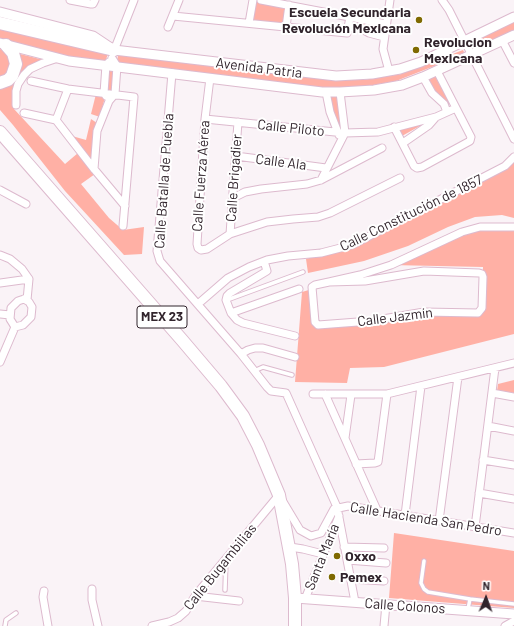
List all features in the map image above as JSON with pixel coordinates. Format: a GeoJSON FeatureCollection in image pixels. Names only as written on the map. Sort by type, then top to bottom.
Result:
{"type":"FeatureCollection","features":[{"type":"Feature","properties":{"kind":"highway"},"geometry":{"type":"LineString","coordinates":[[0,23],[112,60]]}},
{"type":"Feature","properties":{"kind":"highway"},"geometry":{"type":"LineString","coordinates":[[0,83],[8,80],[12,76],[16,64],[13,53],[3,44]]}},
{"type":"Feature","properties":{"kind":"highway","name":"MEX 23"},"geometry":{"type":"LineString","coordinates":[[0,132],[182,340],[232,401],[251,430],[279,495],[300,598],[295,626]]}},
{"type":"Feature","properties":{"kind":"street"},"geometry":{"type":"LineString","coordinates":[[70,0],[88,4],[94,2]]}},
{"type":"Feature","properties":{"kind":"street"},"geometry":{"type":"LineString","coordinates":[[109,101],[104,93],[112,60],[134,0]]}},
{"type":"Feature","properties":{"kind":"street"},"geometry":{"type":"LineString","coordinates":[[168,27],[180,0]]}},
{"type":"Feature","properties":{"kind":"street"},"geometry":{"type":"LineString","coordinates":[[249,23],[253,0]]}},
{"type":"Feature","properties":{"kind":"street"},"geometry":{"type":"LineString","coordinates":[[261,0],[386,24]]}},
{"type":"Feature","properties":{"kind":"street"},"geometry":{"type":"LineString","coordinates":[[389,71],[383,49],[390,0]]}},
{"type":"Feature","properties":{"kind":"street"},"geometry":{"type":"LineString","coordinates":[[442,0],[449,10],[472,54],[514,139]]}},
{"type":"Feature","properties":{"kind":"street"},"geometry":{"type":"LineString","coordinates":[[286,27],[289,5]]}},
{"type":"Feature","properties":{"kind":"street","name":"Avenida Patria"},"geometry":{"type":"LineString","coordinates":[[0,12],[93,36],[112,60],[172,73],[326,92],[374,90],[402,85],[437,71],[514,35]]}},
{"type":"Feature","properties":{"kind":"street"},"geometry":{"type":"LineString","coordinates":[[173,16],[347,33],[350,17]]}},
{"type":"Feature","properties":{"kind":"street","name":"Avenida Patria"},"geometry":{"type":"LineString","coordinates":[[3,44],[69,61],[112,60],[263,68],[336,76],[372,74],[400,69],[421,62],[514,17]]}},
{"type":"Feature","properties":{"kind":"street"},"geometry":{"type":"LineString","coordinates":[[348,27],[360,28],[384,38]]}},
{"type":"Feature","properties":{"kind":"street"},"geometry":{"type":"LineString","coordinates":[[502,40],[514,63]]}},
{"type":"Feature","properties":{"kind":"street"},"geometry":{"type":"LineString","coordinates":[[16,105],[16,91],[18,84],[24,75],[30,69],[58,58]]}},
{"type":"Feature","properties":{"kind":"street"},"geometry":{"type":"LineString","coordinates":[[94,170],[97,131],[109,101],[115,94],[112,60]]}},
{"type":"Feature","properties":{"kind":"street"},"geometry":{"type":"LineString","coordinates":[[261,84],[263,68]]}},
{"type":"Feature","properties":{"kind":"street"},"geometry":{"type":"LineString","coordinates":[[394,127],[414,166],[417,168],[469,142],[471,137],[437,71]]}},
{"type":"Feature","properties":{"kind":"street","name":"Calle Batalla de Puebla"},"geometry":{"type":"LineString","coordinates":[[172,73],[157,252],[160,260],[271,391],[286,393],[337,507]]}},
{"type":"Feature","properties":{"kind":"street"},"geometry":{"type":"LineString","coordinates":[[423,77],[432,93],[444,104],[448,112]]}},
{"type":"Feature","properties":{"kind":"street","name":"Calle Fuerza Aérea"},"geometry":{"type":"LineString","coordinates":[[210,78],[205,119],[197,244],[198,248],[201,250],[206,249],[230,234],[267,222],[318,217],[330,214],[400,178]]}},
{"type":"Feature","properties":{"kind":"street"},"geometry":{"type":"LineString","coordinates":[[31,81],[68,89],[134,97],[123,226]]}},
{"type":"Feature","properties":{"kind":"street"},"geometry":{"type":"LineString","coordinates":[[56,120],[68,89]]}},
{"type":"Feature","properties":{"kind":"street"},"geometry":{"type":"LineString","coordinates":[[326,92],[330,112],[341,135]]}},
{"type":"Feature","properties":{"kind":"street"},"geometry":{"type":"LineString","coordinates":[[320,180],[341,135],[340,92]]}},
{"type":"Feature","properties":{"kind":"street"},"geometry":{"type":"LineString","coordinates":[[403,143],[429,125],[436,117],[456,108]]}},
{"type":"Feature","properties":{"kind":"street"},"geometry":{"type":"LineString","coordinates":[[24,113],[56,120],[94,170],[125,206]]}},
{"type":"Feature","properties":{"kind":"street","name":"Calle Piloto"},"geometry":{"type":"LineString","coordinates":[[205,119],[341,135],[378,132],[436,117]]}},
{"type":"Feature","properties":{"kind":"street","name":"Calle Brigadier"},"geometry":{"type":"LineString","coordinates":[[230,234],[238,122]]}},
{"type":"Feature","properties":{"kind":"street"},"geometry":{"type":"LineString","coordinates":[[233,198],[245,192],[307,184],[320,180],[382,148]]}},
{"type":"Feature","properties":{"kind":"street","name":"Calle Ala"},"geometry":{"type":"LineString","coordinates":[[236,156],[326,168]]}},
{"type":"Feature","properties":{"kind":"street","name":"Calle Constitución de 1857"},"geometry":{"type":"LineString","coordinates":[[198,304],[228,278],[249,267],[278,257],[321,253],[352,245],[504,166],[514,158]]}},
{"type":"Feature","properties":{"kind":"street"},"geometry":{"type":"LineString","coordinates":[[0,190],[26,204]]}},
{"type":"Feature","properties":{"kind":"street","name":"Calle Jazmín"},"geometry":{"type":"LineString","coordinates":[[328,282],[365,281],[424,271],[479,273],[482,274],[483,277],[482,308],[480,312],[424,312],[371,321],[316,324],[312,287],[315,285],[328,282],[360,275],[391,265],[462,232],[480,227],[514,227]]}},
{"type":"Feature","properties":{"kind":"street"},"geometry":{"type":"LineString","coordinates":[[0,255],[10,259],[22,269],[29,279],[27,300],[32,307],[31,317],[23,325],[15,327]]}},
{"type":"Feature","properties":{"kind":"street"},"geometry":{"type":"LineString","coordinates":[[264,261],[267,271],[230,292],[226,300],[231,313],[236,320],[243,323],[295,336]]}},
{"type":"Feature","properties":{"kind":"street"},"geometry":{"type":"LineString","coordinates":[[0,283],[29,279]]}},
{"type":"Feature","properties":{"kind":"street"},"geometry":{"type":"LineString","coordinates":[[231,313],[299,289]]}},
{"type":"Feature","properties":{"kind":"street"},"geometry":{"type":"LineString","coordinates":[[15,327],[10,315],[11,308],[15,303],[22,300],[27,300]]}},
{"type":"Feature","properties":{"kind":"street"},"geometry":{"type":"LineString","coordinates":[[0,314],[10,315]]}},
{"type":"Feature","properties":{"kind":"street"},"geometry":{"type":"LineString","coordinates":[[0,362],[15,327]]}},
{"type":"Feature","properties":{"kind":"street"},"geometry":{"type":"LineString","coordinates":[[241,354],[256,348],[295,357]]}},
{"type":"Feature","properties":{"kind":"street"},"geometry":{"type":"LineString","coordinates":[[313,394],[387,394],[514,363]]}},
{"type":"Feature","properties":{"kind":"street"},"geometry":{"type":"LineString","coordinates":[[475,526],[495,368]]}},
{"type":"Feature","properties":{"kind":"street"},"geometry":{"type":"LineString","coordinates":[[439,521],[458,377]]}},
{"type":"Feature","properties":{"kind":"street"},"geometry":{"type":"LineString","coordinates":[[405,515],[421,386]]}},
{"type":"Feature","properties":{"kind":"street"},"geometry":{"type":"LineString","coordinates":[[492,393],[514,397]]}},
{"type":"Feature","properties":{"kind":"street"},"geometry":{"type":"LineString","coordinates":[[325,394],[377,510]]}},
{"type":"Feature","properties":{"kind":"street"},"geometry":{"type":"LineString","coordinates":[[356,464],[378,462],[387,394]]}},
{"type":"Feature","properties":{"kind":"street"},"geometry":{"type":"LineString","coordinates":[[345,438],[351,395]]}},
{"type":"Feature","properties":{"kind":"street"},"geometry":{"type":"LineString","coordinates":[[488,426],[514,431]]}},
{"type":"Feature","properties":{"kind":"street"},"geometry":{"type":"LineString","coordinates":[[483,460],[514,465]]}},
{"type":"Feature","properties":{"kind":"street"},"geometry":{"type":"LineString","coordinates":[[479,493],[514,499]]}},
{"type":"Feature","properties":{"kind":"street"},"geometry":{"type":"LineString","coordinates":[[279,495],[300,530],[308,535],[314,535],[321,532],[332,511],[337,507],[355,602]]}},
{"type":"Feature","properties":{"kind":"street","name":"Calle Bugambilias"},"geometry":{"type":"LineString","coordinates":[[156,626],[178,618],[186,611],[195,596],[279,495]]}},
{"type":"Feature","properties":{"kind":"street","name":"Calle Hacienda San Pedro"},"geometry":{"type":"LineString","coordinates":[[337,507],[353,506],[514,533]]}},
{"type":"Feature","properties":{"kind":"street","name":"Santa María"},"geometry":{"type":"LineString","coordinates":[[300,598],[323,554],[339,516]]}},
{"type":"Feature","properties":{"kind":"street"},"geometry":{"type":"LineString","coordinates":[[290,547],[323,554]]}},
{"type":"Feature","properties":{"kind":"street"},"geometry":{"type":"LineString","coordinates":[[344,547],[384,548]]}},
{"type":"Feature","properties":{"kind":"street"},"geometry":{"type":"LineString","coordinates":[[347,560],[386,563]]}},
{"type":"Feature","properties":{"kind":"street"},"geometry":{"type":"LineString","coordinates":[[351,579],[384,581]]}},
{"type":"Feature","properties":{"kind":"street"},"geometry":{"type":"LineString","coordinates":[[92,589],[92,600],[98,626]]}},
{"type":"Feature","properties":{"kind":"street"},"geometry":{"type":"LineString","coordinates":[[44,591],[43,596],[48,626]]}},
{"type":"Feature","properties":{"kind":"street"},"geometry":{"type":"LineString","coordinates":[[195,596],[239,601]]}},
{"type":"Feature","properties":{"kind":"street","name":"Calle Colonos"},"geometry":{"type":"LineString","coordinates":[[300,598],[514,614]]}},
{"type":"Feature","properties":{"kind":"street"},"geometry":{"type":"LineString","coordinates":[[384,626],[386,604]]}},
{"type":"Feature","properties":{"kind":"street"},"geometry":{"type":"LineString","coordinates":[[505,626],[514,621]]}},
{"type":"Feature","properties":{"kind":"lane"},"geometry":{"type":"LineString","coordinates":[[226,300],[303,272]]}},
{"type":"Feature","properties":{"kind":"lane"},"geometry":{"type":"LineString","coordinates":[[254,371],[263,367],[292,375]]}},
{"type":"Feature","properties":{"kind":"lane"},"geometry":{"type":"LineString","coordinates":[[225,590],[226,558]]}},
{"type":"Feature","properties":{"kind":"lane"},"geometry":{"type":"LineString","coordinates":[[424,561],[421,583],[424,589],[428,592],[514,604]]}},
{"type":"Feature","properties":{"kind":"lane"},"geometry":{"type":"LineString","coordinates":[[468,610],[470,599]]}},
{"type":"Feature","properties":{"kind":"lane"},"geometry":{"type":"LineString","coordinates":[[5,626],[6,620],[16,613]]}},
{"type":"Feature","properties":{"kind":"shaded area"},"geometry":{"type":"Polygon","coordinates":[[[256,2],[287,7],[283,25],[253,22],[256,2]]]}},
{"type":"Feature","properties":{"kind":"shaded area"},"geometry":{"type":"Polygon","coordinates":[[[0,15],[108,54],[105,62],[71,58],[0,40],[0,15]]]}},
{"type":"Feature","properties":{"kind":"shaded area"},"geometry":{"type":"Polygon","coordinates":[[[514,17],[514,34],[473,52],[466,40],[514,17]]]}},
{"type":"Feature","properties":{"kind":"shaded area"},"geometry":{"type":"Polygon","coordinates":[[[350,18],[386,24],[384,37],[348,27],[350,18]]]}},
{"type":"Feature","properties":{"kind":"shaded area"},"geometry":{"type":"Polygon","coordinates":[[[0,49],[4,50],[12,62],[10,72],[0,79],[0,49]]]}},
{"type":"Feature","properties":{"kind":"shaded area"},"geometry":{"type":"Polygon","coordinates":[[[463,50],[465,54],[396,81],[357,88],[308,87],[117,63],[118,55],[259,71],[296,77],[363,80],[401,74],[463,50]]]}},
{"type":"Feature","properties":{"kind":"shaded area"},"geometry":{"type":"Polygon","coordinates":[[[16,53],[44,60],[28,68],[13,96],[14,109],[65,164],[78,153],[95,174],[81,184],[109,218],[123,230],[144,227],[142,254],[124,255],[65,191],[0,110],[0,87],[10,86],[19,71],[16,53]]]}},
{"type":"Feature","properties":{"kind":"shaded area"},"geometry":{"type":"Polygon","coordinates":[[[106,65],[116,66],[115,94],[104,93],[106,65]]]}},
{"type":"Feature","properties":{"kind":"shaded area"},"geometry":{"type":"Polygon","coordinates":[[[436,73],[452,103],[448,104],[437,94],[426,78],[436,73]]]}},
{"type":"Feature","properties":{"kind":"shaded area"},"geometry":{"type":"Polygon","coordinates":[[[96,94],[105,97],[100,117],[91,114],[96,94]]]}},
{"type":"Feature","properties":{"kind":"shaded area"},"geometry":{"type":"Polygon","coordinates":[[[330,97],[338,97],[342,127],[337,128],[330,97]]]}},
{"type":"Feature","properties":{"kind":"shaded area"},"geometry":{"type":"Polygon","coordinates":[[[91,119],[97,123],[92,162],[72,136],[86,140],[91,119]]]}},
{"type":"Feature","properties":{"kind":"shaded area"},"geometry":{"type":"Polygon","coordinates":[[[427,122],[402,136],[399,129],[427,122]]]}},
{"type":"Feature","properties":{"kind":"shaded area"},"geometry":{"type":"Polygon","coordinates":[[[514,162],[514,218],[502,215],[475,217],[448,227],[408,246],[364,261],[308,273],[306,259],[352,245],[514,162]]]}},
{"type":"Feature","properties":{"kind":"shaded area"},"geometry":{"type":"Polygon","coordinates":[[[480,227],[514,228],[514,334],[384,367],[350,368],[347,383],[295,382],[302,292],[312,289],[315,323],[371,321],[424,312],[478,313],[482,308],[483,267],[391,265],[480,227]]]}},
{"type":"Feature","properties":{"kind":"shaded area"},"geometry":{"type":"Polygon","coordinates":[[[514,380],[514,393],[497,391],[498,384],[514,380]]]}},
{"type":"Feature","properties":{"kind":"shaded area"},"geometry":{"type":"Polygon","coordinates":[[[394,533],[514,551],[514,608],[389,598],[394,533]]]}},
{"type":"Feature","properties":{"kind":"place","name":"Escuela Secundaria Revolución Mexicana"},"geometry":{"type":"Point","coordinates":[419,20]}},
{"type":"Feature","properties":{"kind":"place","name":"Revolucion Mexicana"},"geometry":{"type":"Point","coordinates":[416,50]}},
{"type":"Feature","properties":{"kind":"place","name":"Oxxo"},"geometry":{"type":"Point","coordinates":[337,556]}},
{"type":"Feature","properties":{"kind":"place","name":"Pemex"},"geometry":{"type":"Point","coordinates":[332,577]}}]}
